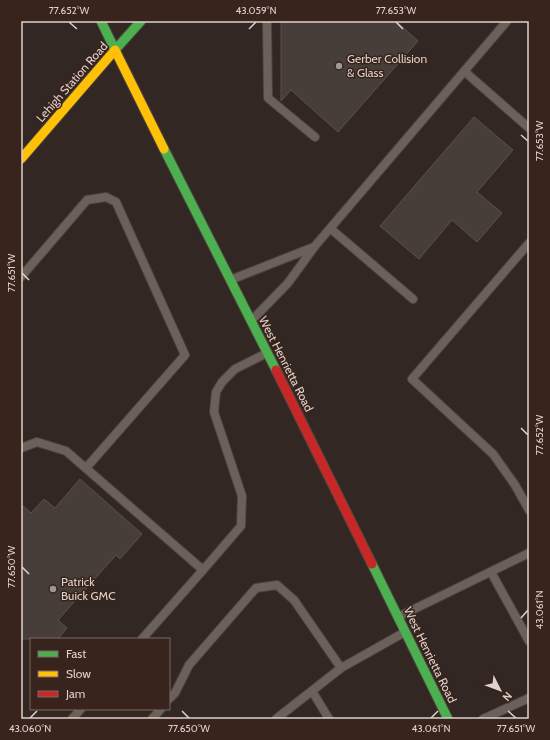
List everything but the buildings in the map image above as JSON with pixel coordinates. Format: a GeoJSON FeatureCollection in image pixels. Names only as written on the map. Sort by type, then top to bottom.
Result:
{"type":"FeatureCollection","features":[{"type":"Feature","properties":{"kind":"main road","name":"West Henrietta Road"},"geometry":{"type":"LineString","coordinates":[[101,21],[399,616],[448,719]]}},
{"type":"Feature","properties":{"kind":"main road","name":"Lehigh Station Road"},"geometry":{"type":"LineString","coordinates":[[21,158],[141,21]]}},
{"type":"Feature","properties":{"kind":"lane"},"geometry":{"type":"LineString","coordinates":[[267,21],[268,98],[316,137]]}},
{"type":"Feature","properties":{"kind":"lane"},"geometry":{"type":"LineString","coordinates":[[251,321],[288,283],[315,246],[507,21]]}},
{"type":"Feature","properties":{"kind":"lane"},"geometry":{"type":"LineString","coordinates":[[464,71],[529,128]]}},
{"type":"Feature","properties":{"kind":"lane"},"geometry":{"type":"LineString","coordinates":[[21,277],[87,200],[106,197],[116,202],[185,355],[86,468]]}},
{"type":"Feature","properties":{"kind":"lane"},"geometry":{"type":"LineString","coordinates":[[330,229],[413,299]]}},
{"type":"Feature","properties":{"kind":"lane"},"geometry":{"type":"LineString","coordinates":[[529,243],[412,379],[493,454],[515,485],[529,510]]}},
{"type":"Feature","properties":{"kind":"lane"},"geometry":{"type":"LineString","coordinates":[[230,280],[315,246]]}},
{"type":"Feature","properties":{"kind":"lane"},"geometry":{"type":"LineString","coordinates":[[143,638],[241,526],[242,496],[214,412],[216,392],[222,382],[235,369],[267,353]]}},
{"type":"Feature","properties":{"kind":"lane"},"geometry":{"type":"LineString","coordinates":[[21,448],[37,442],[66,451],[203,570]]}},
{"type":"Feature","properties":{"kind":"lane"},"geometry":{"type":"LineString","coordinates":[[399,616],[529,553]]}},
{"type":"Feature","properties":{"kind":"lane"},"geometry":{"type":"LineString","coordinates":[[491,572],[529,641]]}},
{"type":"Feature","properties":{"kind":"lane"},"geometry":{"type":"LineString","coordinates":[[170,698],[189,666],[256,588],[277,585],[294,600],[341,668]]}},
{"type":"Feature","properties":{"kind":"lane"},"geometry":{"type":"LineString","coordinates":[[276,719],[341,668],[406,631]]}},
{"type":"Feature","properties":{"kind":"lane"},"geometry":{"type":"LineString","coordinates":[[312,691],[330,719]]}},
{"type":"Feature","properties":{"kind":"lane"},"geometry":{"type":"LineString","coordinates":[[483,719],[529,698]]}},
{"type":"Feature","properties":{"kind":"lane"},"geometry":{"type":"LineString","coordinates":[[72,719],[80,710]]}},
{"type":"Feature","properties":{"kind":"lane"},"geometry":{"type":"LineString","coordinates":[[152,719],[160,710]]}},
{"type":"Feature","properties":{"kind":"traffic: fast"},"geometry":{"type":"LineString","coordinates":[[101,21],[115,50],[141,21]]}},
{"type":"Feature","properties":{"kind":"traffic: fast"},"geometry":{"type":"LineString","coordinates":[[164,149],[276,370]]}},
{"type":"Feature","properties":{"kind":"traffic: fast"},"geometry":{"type":"LineString","coordinates":[[372,564],[448,719]]}},
{"type":"Feature","properties":{"kind":"traffic: slow"},"geometry":{"type":"LineString","coordinates":[[21,159],[115,50],[164,149]]}},
{"type":"Feature","properties":{"kind":"traffic: jam"},"geometry":{"type":"LineString","coordinates":[[276,370],[372,564]]}},
{"type":"Feature","properties":{"kind":"place","name":"Gerber Collision & Glass"},"geometry":{"type":"Point","coordinates":[339,66]}},
{"type":"Feature","properties":{"kind":"place","name":"Patrick Buick GMC"},"geometry":{"type":"Point","coordinates":[53,589]}}]}
